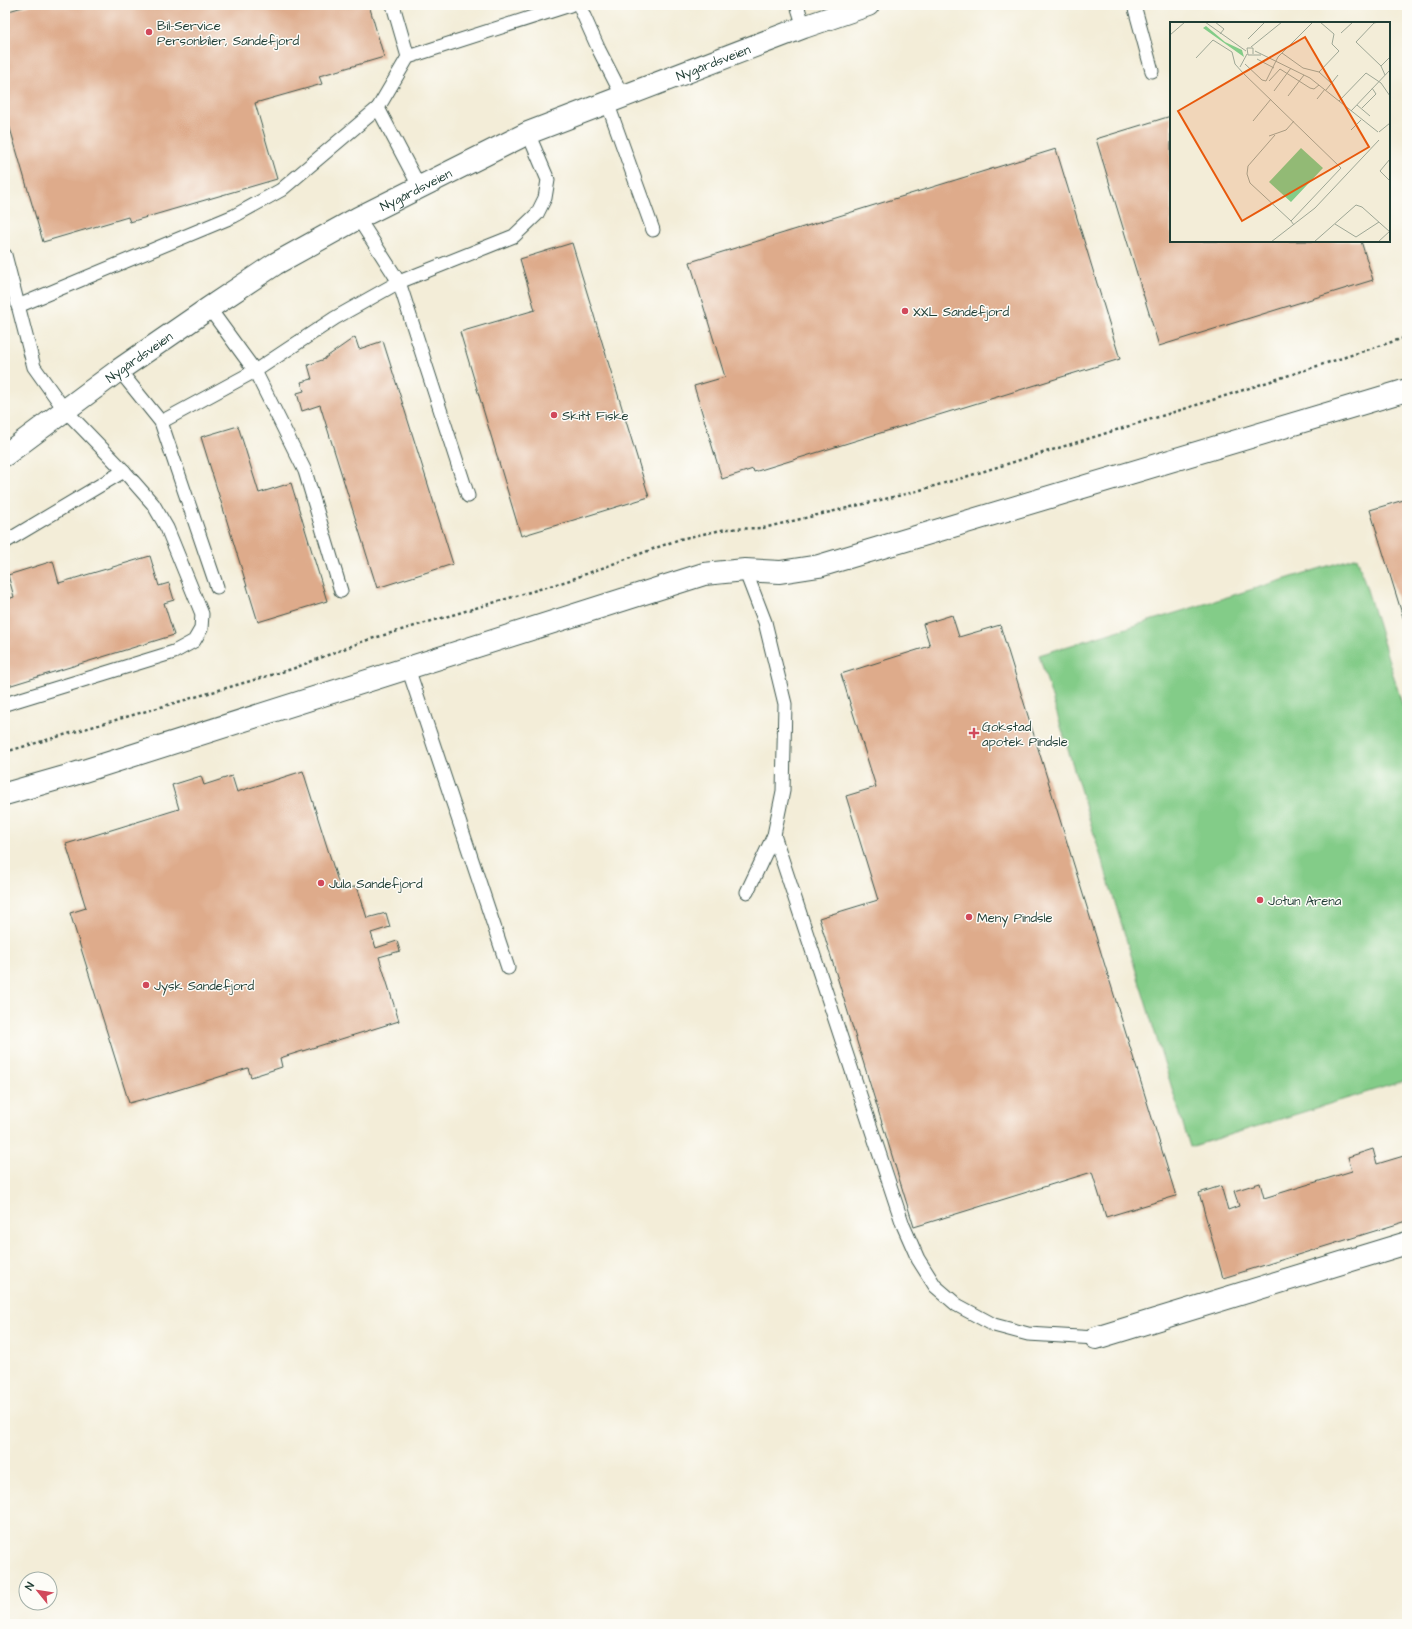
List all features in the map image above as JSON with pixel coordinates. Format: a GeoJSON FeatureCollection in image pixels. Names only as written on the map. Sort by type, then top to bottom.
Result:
{"type":"FeatureCollection","features":[{"type":"Feature","properties":{"kind":"street","name":"Nygårdsveien"},"geometry":{"type":"LineString","coordinates":[[5,455],[64,409],[119,370],[208,308],[275,264],[419,186],[528,133],[804,27],[868,5]]}},
{"type":"Feature","properties":{"kind":"street"},"geometry":{"type":"LineString","coordinates":[[5,794],[68,776],[704,574],[745,570],[780,572],[819,566],[1407,390]]}},
{"type":"Feature","properties":{"kind":"street"},"geometry":{"type":"LineString","coordinates":[[1096,1338],[1407,1243]]}},
{"type":"Feature","properties":{"kind":"lane"},"geometry":{"type":"LineString","coordinates":[[393,5],[408,57]]}},
{"type":"Feature","properties":{"kind":"lane"},"geometry":{"type":"LineString","coordinates":[[18,306],[234,216],[281,190],[378,108],[408,57],[570,5]]}},
{"type":"Feature","properties":{"kind":"lane"},"geometry":{"type":"LineString","coordinates":[[580,5],[599,50],[615,99],[653,230]]}},
{"type":"Feature","properties":{"kind":"lane"},"geometry":{"type":"LineString","coordinates":[[797,5],[804,27]]}},
{"type":"Feature","properties":{"kind":"lane"},"geometry":{"type":"LineString","coordinates":[[1134,5],[1152,71]]}},
{"type":"Feature","properties":{"kind":"lane"},"geometry":{"type":"LineString","coordinates":[[378,108],[419,186]]}},
{"type":"Feature","properties":{"kind":"lane"},"geometry":{"type":"LineString","coordinates":[[161,422],[254,372],[335,318],[399,282],[514,236],[536,214],[545,198],[548,180],[528,133]]}},
{"type":"Feature","properties":{"kind":"lane"},"geometry":{"type":"LineString","coordinates":[[358,218],[399,282],[468,496]]}},
{"type":"Feature","properties":{"kind":"lane"},"geometry":{"type":"LineString","coordinates":[[5,255],[34,367],[64,409],[124,470],[153,504],[167,528],[202,614],[201,629],[194,641],[174,652],[5,704]]}},
{"type":"Feature","properties":{"kind":"lane"},"geometry":{"type":"LineString","coordinates":[[208,308],[254,372],[305,471],[340,591]]}},
{"type":"Feature","properties":{"kind":"lane"},"geometry":{"type":"LineString","coordinates":[[119,370],[161,422],[217,587]]}},
{"type":"Feature","properties":{"kind":"lane"},"geometry":{"type":"LineString","coordinates":[[5,542],[124,470]]}},
{"type":"Feature","properties":{"kind":"lane"},"geometry":{"type":"LineString","coordinates":[[745,570],[765,622],[785,704],[783,792],[774,835],[747,892]]}},
{"type":"Feature","properties":{"kind":"lane"},"geometry":{"type":"LineString","coordinates":[[408,668],[508,968]]}},
{"type":"Feature","properties":{"kind":"lane"},"geometry":{"type":"LineString","coordinates":[[774,835],[903,1225],[922,1266],[935,1286],[957,1305],[994,1325],[1028,1334],[1096,1338]]}},
{"type":"Feature","properties":{"kind":"green space","name":"Jotun Arena"},"geometry":{"type":"Polygon","coordinates":[[[1357,557],[1407,720],[1407,1080],[1190,1147],[1039,655],[1357,557]]]}},
{"type":"Feature","properties":{"kind":"building"},"geometry":{"type":"Polygon","coordinates":[[[30,5],[369,5],[384,57],[319,76],[322,84],[255,103],[277,179],[130,222],[128,217],[43,242],[5,111],[5,12],[30,5]]]}},
{"type":"Feature","properties":{"kind":"building"},"geometry":{"type":"Polygon","coordinates":[[[1170,116],[1170,242],[1361,242],[1373,280],[1159,346],[1096,139],[1170,116]]]}},
{"type":"Feature","properties":{"kind":"building","name":"XXL Sandefjord"},"geometry":{"type":"Polygon","coordinates":[[[1056,149],[1120,359],[754,472],[753,469],[722,479],[694,386],[725,377],[690,262],[1056,149]]]}},
{"type":"Feature","properties":{"kind":"building","name":"Skitt Fiske"},"geometry":{"type":"Polygon","coordinates":[[[572,243],[649,497],[521,536],[460,332],[535,310],[520,259],[572,243]]]}},
{"type":"Feature","properties":{"kind":"building"},"geometry":{"type":"Polygon","coordinates":[[[355,337],[359,349],[383,341],[453,564],[377,588],[320,405],[302,411],[297,393],[304,391],[301,382],[312,379],[308,365],[325,359],[355,337]]]}},
{"type":"Feature","properties":{"kind":"building"},"geometry":{"type":"Polygon","coordinates":[[[238,426],[259,493],[291,483],[327,601],[258,622],[201,437],[238,426]]]}},
{"type":"Feature","properties":{"kind":"building"},"geometry":{"type":"Polygon","coordinates":[[[1407,499],[1407,630],[1370,510],[1407,499]]]}},
{"type":"Feature","properties":{"kind":"building"},"geometry":{"type":"Polygon","coordinates":[[[150,556],[159,586],[169,583],[174,600],[164,603],[174,635],[5,687],[5,600],[14,597],[8,575],[53,561],[59,583],[150,556]]]}},
{"type":"Feature","properties":{"kind":"building"},"geometry":{"type":"Polygon","coordinates":[[[952,615],[959,637],[1000,625],[1176,1196],[1106,1217],[1092,1172],[914,1227],[819,918],[878,900],[846,796],[876,787],[841,674],[930,646],[923,624],[952,615]]]}},
{"type":"Feature","properties":{"kind":"building"},"geometry":{"type":"Polygon","coordinates":[[[303,771],[341,891],[357,886],[367,918],[386,913],[390,927],[371,933],[376,948],[397,941],[400,951],[379,957],[399,1021],[280,1058],[282,1067],[251,1077],[248,1068],[145,1100],[129,1103],[70,913],[86,908],[66,844],[179,809],[172,785],[201,776],[204,785],[232,776],[237,792],[303,771]]]}},
{"type":"Feature","properties":{"kind":"building"},"geometry":{"type":"Polygon","coordinates":[[[1373,1149],[1377,1164],[1407,1155],[1407,1221],[1223,1278],[1199,1193],[1221,1186],[1228,1210],[1239,1206],[1234,1191],[1260,1183],[1264,1198],[1352,1171],[1348,1157],[1373,1149]]]}},
{"type":"Feature","properties":{"kind":"place","name":"Bil-Service Personbiler, Sandefjord"},"geometry":{"type":"Point","coordinates":[149,32]}},
{"type":"Feature","properties":{"kind":"place","name":"XXL Sandefjord"},"geometry":{"type":"Point","coordinates":[905,311]}},
{"type":"Feature","properties":{"kind":"place","name":"Skitt Fiske"},"geometry":{"type":"Point","coordinates":[554,415]}},
{"type":"Feature","properties":{"kind":"place","name":"Gokstad apotek Pindsle"},"geometry":{"type":"Point","coordinates":[974,733]}},
{"type":"Feature","properties":{"kind":"place","name":"Jula Sandefjord"},"geometry":{"type":"Point","coordinates":[321,883]}},
{"type":"Feature","properties":{"kind":"place","name":"Jotun Arena"},"geometry":{"type":"Point","coordinates":[1260,900]}},
{"type":"Feature","properties":{"kind":"place","name":"Meny Pindsle"},"geometry":{"type":"Point","coordinates":[969,917]}},
{"type":"Feature","properties":{"kind":"place","name":"Jysk Sandefjord"},"geometry":{"type":"Point","coordinates":[146,985]}}]}
